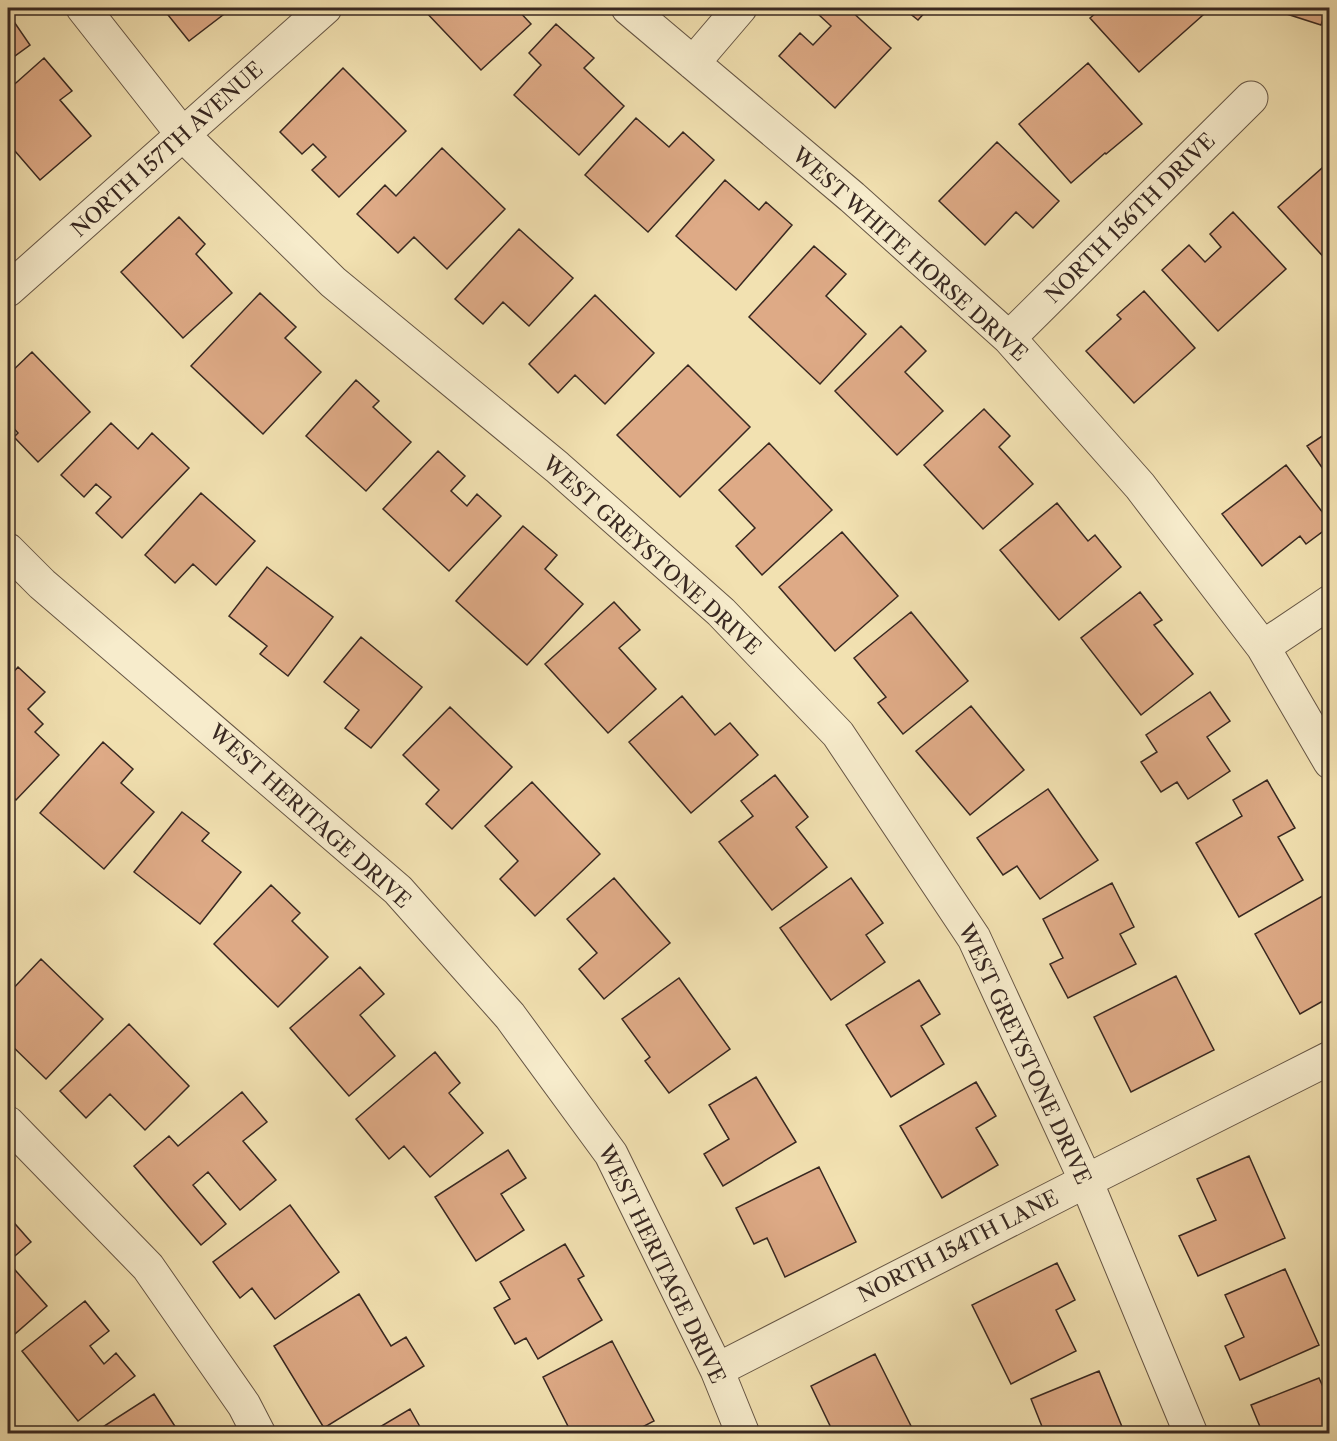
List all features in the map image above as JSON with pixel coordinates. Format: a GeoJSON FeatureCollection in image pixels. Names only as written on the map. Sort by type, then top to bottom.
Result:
{"type":"FeatureCollection","features":[{"type":"Feature","properties":{"kind":"street","name":"WEST GREYSTONE DRIVE"},"geometry":{"type":"LineString","coordinates":[[83,8],[183,135],[333,282],[557,467],[721,612],[838,734],[974,938],[1086,1180],[1191,1434]]}},
{"type":"Feature","properties":{"kind":"street","name":"NORTH 157TH AVENUE"},"geometry":{"type":"LineString","coordinates":[[8,290],[325,8]]}},
{"type":"Feature","properties":{"kind":"street","name":"WEST WHITE HORSE DRIVE"},"geometry":{"type":"LineString","coordinates":[[628,8],[852,197],[1009,338],[1140,486],[1263,647],[1329,762]]}},
{"type":"Feature","properties":{"kind":"street"},"geometry":{"type":"LineString","coordinates":[[693,63],[740,8]]}},
{"type":"Feature","properties":{"kind":"street","name":"NORTH 156TH DRIVE"},"geometry":{"type":"LineString","coordinates":[[1009,338],[1251,99]]}},
{"type":"Feature","properties":{"kind":"street","name":"WEST HERITAGE DRIVE"},"geometry":{"type":"LineString","coordinates":[[8,550],[42,584],[398,890],[510,1016],[611,1154],[717,1370],[743,1434]]}},
{"type":"Feature","properties":{"kind":"street"},"geometry":{"type":"LineString","coordinates":[[1263,647],[1329,602]]}},
{"type":"Feature","properties":{"kind":"street","name":"NORTH 154TH LANE"},"geometry":{"type":"LineString","coordinates":[[717,1370],[1329,1058]]}},
{"type":"Feature","properties":{"kind":"street"},"geometry":{"type":"LineString","coordinates":[[8,1123],[148,1266],[244,1405],[259,1434]]}},
{"type":"Feature","properties":{"kind":"building"},"geometry":{"type":"Polygon","coordinates":[[[167,8],[232,8],[189,41],[164,10],[167,8]]]}},
{"type":"Feature","properties":{"kind":"building"},"geometry":{"type":"Polygon","coordinates":[[[422,8],[516,8],[531,24],[481,70],[422,8]]]}},
{"type":"Feature","properties":{"kind":"building"},"geometry":{"type":"Polygon","coordinates":[[[824,8],[848,8],[891,48],[835,108],[779,56],[800,33],[813,45],[831,26],[818,14],[824,8]]]}},
{"type":"Feature","properties":{"kind":"building"},"geometry":{"type":"Polygon","coordinates":[[[903,8],[929,8],[918,20],[903,8]]]}},
{"type":"Feature","properties":{"kind":"building"},"geometry":{"type":"Polygon","coordinates":[[[1102,8],[1196,8],[1203,15],[1139,72],[1090,18],[1102,8]]]}},
{"type":"Feature","properties":{"kind":"building"},"geometry":{"type":"Polygon","coordinates":[[[1268,8],[1327,8],[1321,25],[1268,8]]]}},
{"type":"Feature","properties":{"kind":"building"},"geometry":{"type":"Polygon","coordinates":[[[8,13],[30,45],[8,61],[8,13]]]}},
{"type":"Feature","properties":{"kind":"building"},"geometry":{"type":"Polygon","coordinates":[[[556,24],[594,58],[584,68],[624,106],[579,155],[514,95],[541,65],[529,53],[556,24]]]}},
{"type":"Feature","properties":{"kind":"building"},"geometry":{"type":"Polygon","coordinates":[[[44,58],[72,91],[60,100],[91,136],[40,180],[8,143],[8,90],[44,58]]]}},
{"type":"Feature","properties":{"kind":"building"},"geometry":{"type":"Polygon","coordinates":[[[1088,63],[1142,124],[1071,183],[1019,124],[1088,63]]]}},
{"type":"Feature","properties":{"kind":"building"},"geometry":{"type":"Polygon","coordinates":[[[343,68],[406,131],[339,197],[312,170],[326,157],[313,144],[302,154],[280,132],[343,68]]]}},
{"type":"Feature","properties":{"kind":"building"},"geometry":{"type":"Polygon","coordinates":[[[636,118],[669,147],[683,132],[714,160],[648,232],[585,175],[636,118]]]}},
{"type":"Feature","properties":{"kind":"building"},"geometry":{"type":"Polygon","coordinates":[[[997,142],[1059,201],[1033,228],[1016,212],[985,245],[939,201],[997,142]]]}},
{"type":"Feature","properties":{"kind":"building"},"geometry":{"type":"Polygon","coordinates":[[[442,148],[505,209],[447,269],[414,237],[398,253],[357,214],[385,185],[396,196],[442,148]]]}},
{"type":"Feature","properties":{"kind":"building"},"geometry":{"type":"Polygon","coordinates":[[[1330,161],[1330,263],[1329,263],[1278,207],[1330,161]]]}},
{"type":"Feature","properties":{"kind":"building"},"geometry":{"type":"Polygon","coordinates":[[[725,180],[759,210],[766,202],[792,225],[736,290],[676,236],[725,180]]]}},
{"type":"Feature","properties":{"kind":"building"},"geometry":{"type":"Polygon","coordinates":[[[1233,212],[1286,269],[1218,331],[1162,270],[1189,245],[1205,262],[1221,247],[1210,234],[1233,212]]]}},
{"type":"Feature","properties":{"kind":"building"},"geometry":{"type":"Polygon","coordinates":[[[179,217],[205,244],[196,254],[232,293],[183,338],[121,272],[179,217]]]}},
{"type":"Feature","properties":{"kind":"building"},"geometry":{"type":"Polygon","coordinates":[[[519,229],[573,278],[529,326],[503,302],[483,324],[455,299],[519,229]]]}},
{"type":"Feature","properties":{"kind":"building"},"geometry":{"type":"Polygon","coordinates":[[[814,246],[846,274],[826,296],[866,334],[820,384],[749,317],[814,246]]]}},
{"type":"Feature","properties":{"kind":"building"},"geometry":{"type":"Polygon","coordinates":[[[1144,291],[1195,348],[1134,403],[1086,351],[1121,319],[1117,315],[1144,291]]]}},
{"type":"Feature","properties":{"kind":"building"},"geometry":{"type":"Polygon","coordinates":[[[260,293],[296,327],[285,338],[321,372],[263,434],[191,366],[260,293]]]}},
{"type":"Feature","properties":{"kind":"building"},"geometry":{"type":"Polygon","coordinates":[[[595,295],[654,353],[605,404],[575,375],[558,393],[529,364],[595,295]]]}},
{"type":"Feature","properties":{"kind":"building"},"geometry":{"type":"Polygon","coordinates":[[[901,326],[926,351],[905,372],[943,411],[897,455],[835,391],[901,326]]]}},
{"type":"Feature","properties":{"kind":"building"},"geometry":{"type":"Polygon","coordinates":[[[32,352],[90,412],[38,462],[14,437],[18,433],[8,422],[8,375],[32,352]]]}},
{"type":"Feature","properties":{"kind":"building"},"geometry":{"type":"Polygon","coordinates":[[[688,365],[750,427],[680,497],[617,435],[688,365]]]}},
{"type":"Feature","properties":{"kind":"building"},"geometry":{"type":"Polygon","coordinates":[[[356,380],[379,401],[373,407],[411,442],[366,491],[306,436],[356,380]]]}},
{"type":"Feature","properties":{"kind":"building"},"geometry":{"type":"Polygon","coordinates":[[[984,409],[1010,436],[999,447],[1033,484],[983,529],[924,465],[984,409]]]}},
{"type":"Feature","properties":{"kind":"building"},"geometry":{"type":"Polygon","coordinates":[[[111,423],[138,449],[152,433],[189,468],[122,538],[96,513],[111,497],[96,484],[84,497],[61,475],[111,423]]]}},
{"type":"Feature","properties":{"kind":"building"},"geometry":{"type":"Polygon","coordinates":[[[1330,431],[1330,479],[1307,446],[1330,431]]]}},
{"type":"Feature","properties":{"kind":"building"},"geometry":{"type":"Polygon","coordinates":[[[769,443],[832,510],[762,575],[736,546],[755,528],[719,490],[769,443]]]}},
{"type":"Feature","properties":{"kind":"building"},"geometry":{"type":"Polygon","coordinates":[[[438,451],[465,476],[451,491],[467,506],[477,494],[501,516],[449,571],[383,509],[438,451]]]}},
{"type":"Feature","properties":{"kind":"building"},"geometry":{"type":"Polygon","coordinates":[[[1286,465],[1330,522],[1330,526],[1306,544],[1300,536],[1262,566],[1222,514],[1286,465]]]}},
{"type":"Feature","properties":{"kind":"building"},"geometry":{"type":"Polygon","coordinates":[[[201,493],[255,541],[216,585],[193,564],[175,583],[145,555],[201,493]]]}},
{"type":"Feature","properties":{"kind":"building"},"geometry":{"type":"Polygon","coordinates":[[[1057,503],[1088,541],[1095,535],[1121,567],[1059,620],[1000,550],[1057,503]]]}},
{"type":"Feature","properties":{"kind":"building"},"geometry":{"type":"Polygon","coordinates":[[[523,526],[557,555],[545,569],[583,604],[527,665],[456,601],[523,526]]]}},
{"type":"Feature","properties":{"kind":"building"},"geometry":{"type":"Polygon","coordinates":[[[842,532],[898,596],[835,651],[779,587],[842,532]]]}},
{"type":"Feature","properties":{"kind":"building"},"geometry":{"type":"Polygon","coordinates":[[[267,567],[333,617],[288,676],[260,654],[267,646],[229,616],[267,567]]]}},
{"type":"Feature","properties":{"kind":"building"},"geometry":{"type":"Polygon","coordinates":[[[1140,592],[1162,620],[1154,625],[1193,674],[1141,715],[1081,638],[1140,592]]]}},
{"type":"Feature","properties":{"kind":"building"},"geometry":{"type":"Polygon","coordinates":[[[614,602],[640,630],[619,648],[656,689],[608,733],[545,664],[614,602]]]}},
{"type":"Feature","properties":{"kind":"building"},"geometry":{"type":"Polygon","coordinates":[[[911,612],[968,681],[903,734],[878,703],[886,697],[854,658],[911,612]]]}},
{"type":"Feature","properties":{"kind":"building"},"geometry":{"type":"Polygon","coordinates":[[[361,637],[422,687],[371,748],[345,728],[359,710],[324,682],[361,637]]]}},
{"type":"Feature","properties":{"kind":"building"},"geometry":{"type":"Polygon","coordinates":[[[18,667],[45,692],[28,709],[43,724],[35,732],[59,755],[16,800],[8,792],[8,678],[18,667]]]}},
{"type":"Feature","properties":{"kind":"building"},"geometry":{"type":"Polygon","coordinates":[[[1210,692],[1230,721],[1207,737],[1230,771],[1188,799],[1177,782],[1161,792],[1141,762],[1157,752],[1146,735],[1210,692]]]}},
{"type":"Feature","properties":{"kind":"building"},"geometry":{"type":"Polygon","coordinates":[[[682,696],[715,735],[730,723],[758,755],[691,813],[629,742],[682,696]]]}},
{"type":"Feature","properties":{"kind":"building"},"geometry":{"type":"Polygon","coordinates":[[[971,706],[1024,770],[970,815],[916,751],[971,706]]]}},
{"type":"Feature","properties":{"kind":"building"},"geometry":{"type":"Polygon","coordinates":[[[450,707],[512,767],[452,829],[426,804],[439,790],[403,755],[450,707]]]}},
{"type":"Feature","properties":{"kind":"building"},"geometry":{"type":"Polygon","coordinates":[[[103,742],[133,769],[121,783],[154,812],[104,869],[40,813],[103,742]]]}},
{"type":"Feature","properties":{"kind":"building"},"geometry":{"type":"Polygon","coordinates":[[[775,775],[808,817],[796,827],[827,867],[772,910],[719,842],[753,816],[741,801],[775,775]]]}},
{"type":"Feature","properties":{"kind":"building"},"geometry":{"type":"Polygon","coordinates":[[[1267,780],[1295,828],[1278,837],[1303,880],[1239,917],[1196,843],[1242,816],[1233,800],[1267,780]]]}},
{"type":"Feature","properties":{"kind":"building"},"geometry":{"type":"Polygon","coordinates":[[[532,782],[600,854],[535,916],[500,879],[518,861],[485,826],[532,782]]]}},
{"type":"Feature","properties":{"kind":"building"},"geometry":{"type":"Polygon","coordinates":[[[1048,789],[1098,860],[1040,899],[1017,866],[1003,875],[977,838],[1048,789]]]}},
{"type":"Feature","properties":{"kind":"building"},"geometry":{"type":"Polygon","coordinates":[[[182,812],[209,833],[202,841],[241,872],[200,924],[134,872],[182,812]]]}},
{"type":"Feature","properties":{"kind":"building"},"geometry":{"type":"Polygon","coordinates":[[[614,878],[670,943],[604,999],[579,969],[597,953],[567,919],[614,878]]]}},
{"type":"Feature","properties":{"kind":"building"},"geometry":{"type":"Polygon","coordinates":[[[851,878],[883,923],[866,935],[885,962],[831,1000],[780,928],[851,878]]]}},
{"type":"Feature","properties":{"kind":"building"},"geometry":{"type":"Polygon","coordinates":[[[1112,883],[1134,927],[1120,934],[1136,964],[1068,998],[1050,964],[1063,958],[1043,919],[1112,883]]]}},
{"type":"Feature","properties":{"kind":"building"},"geometry":{"type":"Polygon","coordinates":[[[271,885],[300,913],[292,921],[328,957],[278,1007],[214,944],[271,885]]]}},
{"type":"Feature","properties":{"kind":"building"},"geometry":{"type":"Polygon","coordinates":[[[1326,894],[1330,900],[1330,997],[1300,1014],[1255,934],[1326,894]]]}},
{"type":"Feature","properties":{"kind":"building"},"geometry":{"type":"Polygon","coordinates":[[[8,947],[13,952],[8,959],[8,947]]]}},
{"type":"Feature","properties":{"kind":"building"},"geometry":{"type":"Polygon","coordinates":[[[41,959],[103,1019],[46,1079],[8,1042],[8,994],[41,959]]]}},
{"type":"Feature","properties":{"kind":"building"},"geometry":{"type":"Polygon","coordinates":[[[360,967],[384,994],[360,1015],[395,1056],[349,1096],[290,1028],[360,967]]]}},
{"type":"Feature","properties":{"kind":"building"},"geometry":{"type":"Polygon","coordinates":[[[1176,976],[1214,1050],[1131,1092],[1094,1017],[1176,976]]]}},
{"type":"Feature","properties":{"kind":"building"},"geometry":{"type":"Polygon","coordinates":[[[679,978],[730,1049],[669,1093],[645,1061],[650,1057],[622,1019],[679,978]]]}},
{"type":"Feature","properties":{"kind":"building"},"geometry":{"type":"Polygon","coordinates":[[[919,980],[940,1014],[921,1026],[944,1064],[891,1097],[846,1025],[919,980]]]}},
{"type":"Feature","properties":{"kind":"building"},"geometry":{"type":"Polygon","coordinates":[[[129,1024],[189,1086],[145,1130],[110,1094],[86,1118],[60,1091],[129,1024]]]}},
{"type":"Feature","properties":{"kind":"building"},"geometry":{"type":"Polygon","coordinates":[[[435,1052],[460,1083],[449,1093],[483,1133],[430,1177],[404,1146],[389,1159],[356,1119],[435,1052]]]}},
{"type":"Feature","properties":{"kind":"building"},"geometry":{"type":"Polygon","coordinates":[[[756,1077],[796,1142],[723,1186],[704,1154],[729,1139],[709,1105],[756,1077]]]}},
{"type":"Feature","properties":{"kind":"building"},"geometry":{"type":"Polygon","coordinates":[[[976,1082],[996,1116],[976,1128],[998,1165],[942,1198],[900,1126],[976,1082]]]}},
{"type":"Feature","properties":{"kind":"building"},"geometry":{"type":"Polygon","coordinates":[[[242,1092],[267,1122],[243,1141],[276,1180],[240,1210],[208,1172],[193,1185],[226,1224],[201,1245],[134,1166],[169,1136],[178,1146],[242,1092]]]}},
{"type":"Feature","properties":{"kind":"building"},"geometry":{"type":"Polygon","coordinates":[[[508,1150],[526,1178],[501,1194],[524,1230],[476,1261],[435,1197],[508,1150]]]}},
{"type":"Feature","properties":{"kind":"building"},"geometry":{"type":"Polygon","coordinates":[[[1249,1156],[1285,1238],[1198,1276],[1179,1236],[1216,1220],[1197,1179],[1249,1156]]]}},
{"type":"Feature","properties":{"kind":"building"},"geometry":{"type":"Polygon","coordinates":[[[819,1167],[856,1242],[785,1277],[767,1238],[754,1244],[736,1208],[819,1167]]]}},
{"type":"Feature","properties":{"kind":"building"},"geometry":{"type":"Polygon","coordinates":[[[290,1205],[339,1272],[275,1319],[252,1288],[240,1298],[213,1262],[290,1205]]]}},
{"type":"Feature","properties":{"kind":"building"},"geometry":{"type":"Polygon","coordinates":[[[9,1217],[31,1242],[8,1262],[8,1218],[9,1217]]]}},
{"type":"Feature","properties":{"kind":"building"},"geometry":{"type":"Polygon","coordinates":[[[565,1244],[584,1276],[578,1279],[602,1320],[538,1359],[526,1338],[515,1344],[494,1308],[510,1299],[500,1282],[565,1244]]]}},
{"type":"Feature","properties":{"kind":"building"},"geometry":{"type":"Polygon","coordinates":[[[8,1262],[47,1306],[8,1340],[8,1262]]]}},
{"type":"Feature","properties":{"kind":"building"},"geometry":{"type":"Polygon","coordinates":[[[1057,1263],[1075,1300],[1056,1310],[1076,1351],[1011,1384],[972,1305],[1057,1263]]]}},
{"type":"Feature","properties":{"kind":"building"},"geometry":{"type":"Polygon","coordinates":[[[1285,1269],[1319,1345],[1240,1380],[1225,1346],[1244,1337],[1225,1295],[1285,1269]]]}},
{"type":"Feature","properties":{"kind":"building"},"geometry":{"type":"Polygon","coordinates":[[[359,1294],[391,1346],[406,1337],[424,1366],[324,1428],[274,1346],[359,1294]]]}},
{"type":"Feature","properties":{"kind":"building"},"geometry":{"type":"Polygon","coordinates":[[[85,1301],[109,1331],[90,1346],[104,1364],[116,1353],[135,1376],[78,1421],[22,1351],[85,1301]]]}},
{"type":"Feature","properties":{"kind":"building"},"geometry":{"type":"Polygon","coordinates":[[[612,1341],[654,1421],[629,1434],[572,1434],[543,1377],[612,1341]]]}},
{"type":"Feature","properties":{"kind":"building"},"geometry":{"type":"Polygon","coordinates":[[[875,1354],[912,1428],[901,1434],[834,1434],[811,1386],[875,1354]]]}},
{"type":"Feature","properties":{"kind":"building"},"geometry":{"type":"Polygon","coordinates":[[[1099,1371],[1125,1434],[1045,1434],[1031,1399],[1099,1371]]]}},
{"type":"Feature","properties":{"kind":"building"},"geometry":{"type":"Polygon","coordinates":[[[1319,1378],[1330,1402],[1330,1434],[1263,1434],[1251,1405],[1319,1378]]]}},
{"type":"Feature","properties":{"kind":"building"},"geometry":{"type":"Polygon","coordinates":[[[154,1394],[180,1434],[100,1434],[98,1430],[154,1394]]]}},
{"type":"Feature","properties":{"kind":"building"},"geometry":{"type":"Polygon","coordinates":[[[410,1409],[424,1434],[368,1434],[410,1409]]]}}]}
